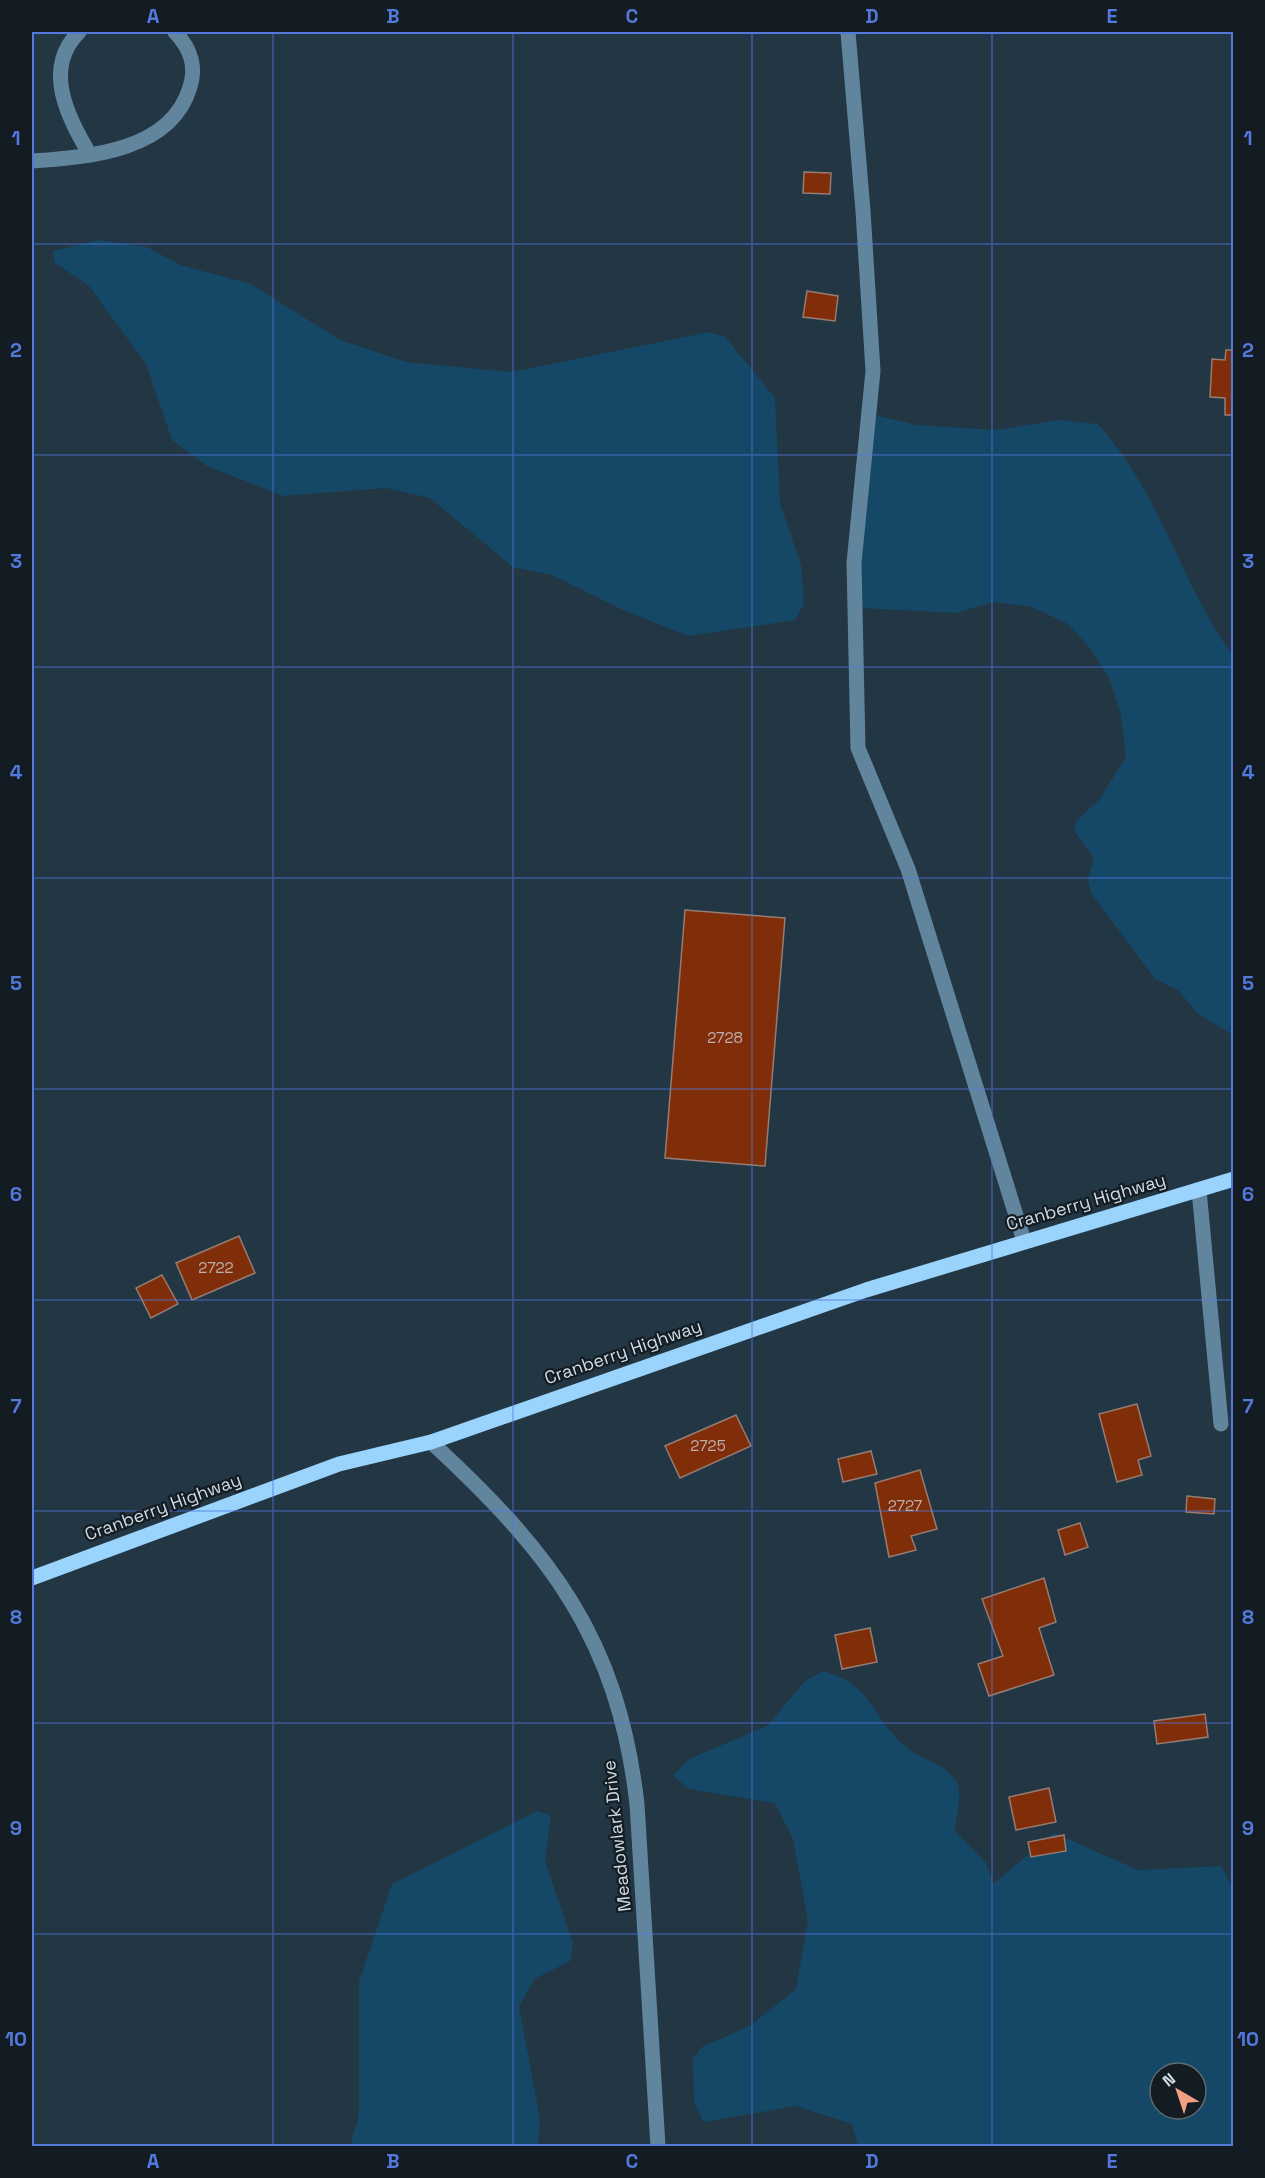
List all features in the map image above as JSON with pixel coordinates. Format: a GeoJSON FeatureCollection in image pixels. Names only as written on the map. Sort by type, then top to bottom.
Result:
{"type":"FeatureCollection","features":[{"type":"Feature","properties":{"kind":"main road","name":"Cranberry Highway"},"geometry":{"type":"LineString","coordinates":[[32,1578],[339,1464],[431,1442],[781,1318],[1024,1241],[1233,1179]]}},
{"type":"Feature","properties":{"kind":"street"},"geometry":{"type":"LineString","coordinates":[[79,32],[65,51],[59,72],[70,118],[90,155]]}},
{"type":"Feature","properties":{"kind":"street"},"geometry":{"type":"LineString","coordinates":[[32,161],[90,155],[141,140],[163,125],[179,109],[190,89],[193,68],[188,48],[175,32]]}},
{"type":"Feature","properties":{"kind":"street"},"geometry":{"type":"LineString","coordinates":[[848,32],[873,371],[854,563],[858,748],[908,869],[1024,1241]]}},
{"type":"Feature","properties":{"kind":"street"},"geometry":{"type":"LineString","coordinates":[[1199,1190],[1221,1424]]}},
{"type":"Feature","properties":{"kind":"street","name":"Meadowlark Drive"},"geometry":{"type":"LineString","coordinates":[[431,1442],[515,1524],[566,1589],[596,1646],[615,1699],[634,1774],[637,1804],[658,2146]]}},
{"type":"Feature","properties":{"kind":"shaded area"},"geometry":{"type":"Polygon","coordinates":[[[99,240],[147,247],[180,265],[251,284],[340,340],[406,362],[511,372],[709,332],[725,337],[775,398],[780,503],[801,565],[804,604],[795,620],[688,636],[621,609],[552,575],[513,567],[430,498],[386,488],[283,496],[207,466],[172,440],[146,364],[89,286],[55,263],[53,251],[99,240]]]}},
{"type":"Feature","properties":{"kind":"shaded area"},"geometry":{"type":"Polygon","coordinates":[[[874,415],[916,425],[995,430],[1059,420],[1098,424],[1120,451],[1138,479],[1198,598],[1233,656],[1233,1035],[1197,1013],[1178,990],[1155,979],[1091,893],[1088,880],[1094,858],[1074,831],[1076,821],[1099,800],[1126,757],[1121,715],[1109,678],[1090,648],[1068,624],[1032,607],[993,602],[956,613],[863,608],[856,603],[874,415]]]}},
{"type":"Feature","properties":{"kind":"shaded area"},"geometry":{"type":"Polygon","coordinates":[[[823,1671],[852,1684],[862,1693],[894,1736],[912,1752],[941,1767],[954,1778],[958,1785],[959,1795],[955,1831],[986,1863],[993,1884],[1054,1833],[1138,1870],[1222,1866],[1234,1893],[1231,2146],[858,2146],[852,2124],[796,2106],[703,2122],[694,2101],[693,2059],[702,2047],[750,2026],[796,1989],[808,1921],[793,1839],[775,1803],[689,1789],[673,1776],[689,1759],[767,1726],[805,1681],[823,1671]]]}},
{"type":"Feature","properties":{"kind":"shaded area"},"geometry":{"type":"Polygon","coordinates":[[[537,1811],[551,1816],[545,1861],[573,1943],[570,1961],[534,1979],[519,2007],[540,2119],[538,2146],[350,2146],[359,2115],[359,1982],[392,1884],[537,1811]]]}},
{"type":"Feature","properties":{"kind":"building"},"geometry":{"type":"Polygon","coordinates":[[[804,172],[831,173],[830,194],[803,193],[804,172]]]}},
{"type":"Feature","properties":{"kind":"building"},"geometry":{"type":"Polygon","coordinates":[[[807,291],[838,296],[835,321],[803,317],[807,291]]]}},
{"type":"Feature","properties":{"kind":"building"},"geometry":{"type":"Polygon","coordinates":[[[1226,350],[1234,350],[1234,415],[1225,415],[1225,398],[1210,397],[1212,359],[1225,360],[1226,350]]]}},
{"type":"Feature","properties":{"kind":"building"},"geometry":{"type":"Polygon","coordinates":[[[685,910],[785,918],[765,1166],[665,1158],[685,910]]]}},
{"type":"Feature","properties":{"kind":"building"},"geometry":{"type":"Polygon","coordinates":[[[239,1236],[255,1273],[192,1300],[176,1263],[239,1236]]]}},
{"type":"Feature","properties":{"kind":"building"},"geometry":{"type":"Polygon","coordinates":[[[162,1275],[178,1304],[151,1318],[136,1288],[162,1275]]]}},
{"type":"Feature","properties":{"kind":"building"},"geometry":{"type":"Polygon","coordinates":[[[1137,1404],[1151,1456],[1138,1460],[1142,1475],[1117,1482],[1099,1414],[1137,1404]]]}},
{"type":"Feature","properties":{"kind":"building"},"geometry":{"type":"Polygon","coordinates":[[[736,1415],[751,1446],[680,1478],[665,1446],[736,1415]]]}},
{"type":"Feature","properties":{"kind":"building"},"geometry":{"type":"Polygon","coordinates":[[[871,1451],[877,1474],[843,1482],[838,1459],[871,1451]]]}},
{"type":"Feature","properties":{"kind":"building"},"geometry":{"type":"Polygon","coordinates":[[[920,1470],[937,1529],[911,1536],[916,1550],[889,1557],[875,1483],[920,1470]]]}},
{"type":"Feature","properties":{"kind":"building"},"geometry":{"type":"Polygon","coordinates":[[[1187,1496],[1215,1499],[1214,1514],[1186,1512],[1187,1496]]]}},
{"type":"Feature","properties":{"kind":"building"},"geometry":{"type":"Polygon","coordinates":[[[1080,1523],[1088,1547],[1065,1555],[1058,1530],[1080,1523]]]}},
{"type":"Feature","properties":{"kind":"building"},"geometry":{"type":"Polygon","coordinates":[[[1044,1578],[1056,1622],[1039,1628],[1054,1675],[989,1696],[978,1664],[1003,1656],[982,1599],[1044,1578]]]}},
{"type":"Feature","properties":{"kind":"building"},"geometry":{"type":"Polygon","coordinates":[[[870,1628],[877,1662],[842,1669],[835,1635],[870,1628]]]}},
{"type":"Feature","properties":{"kind":"building"},"geometry":{"type":"Polygon","coordinates":[[[1205,1714],[1208,1737],[1157,1744],[1154,1721],[1205,1714]]]}},
{"type":"Feature","properties":{"kind":"building"},"geometry":{"type":"Polygon","coordinates":[[[1049,1788],[1056,1822],[1016,1830],[1009,1797],[1049,1788]]]}},
{"type":"Feature","properties":{"kind":"building"},"geometry":{"type":"Polygon","coordinates":[[[1064,1835],[1066,1851],[1031,1857],[1028,1842],[1064,1835]]]}}]}
